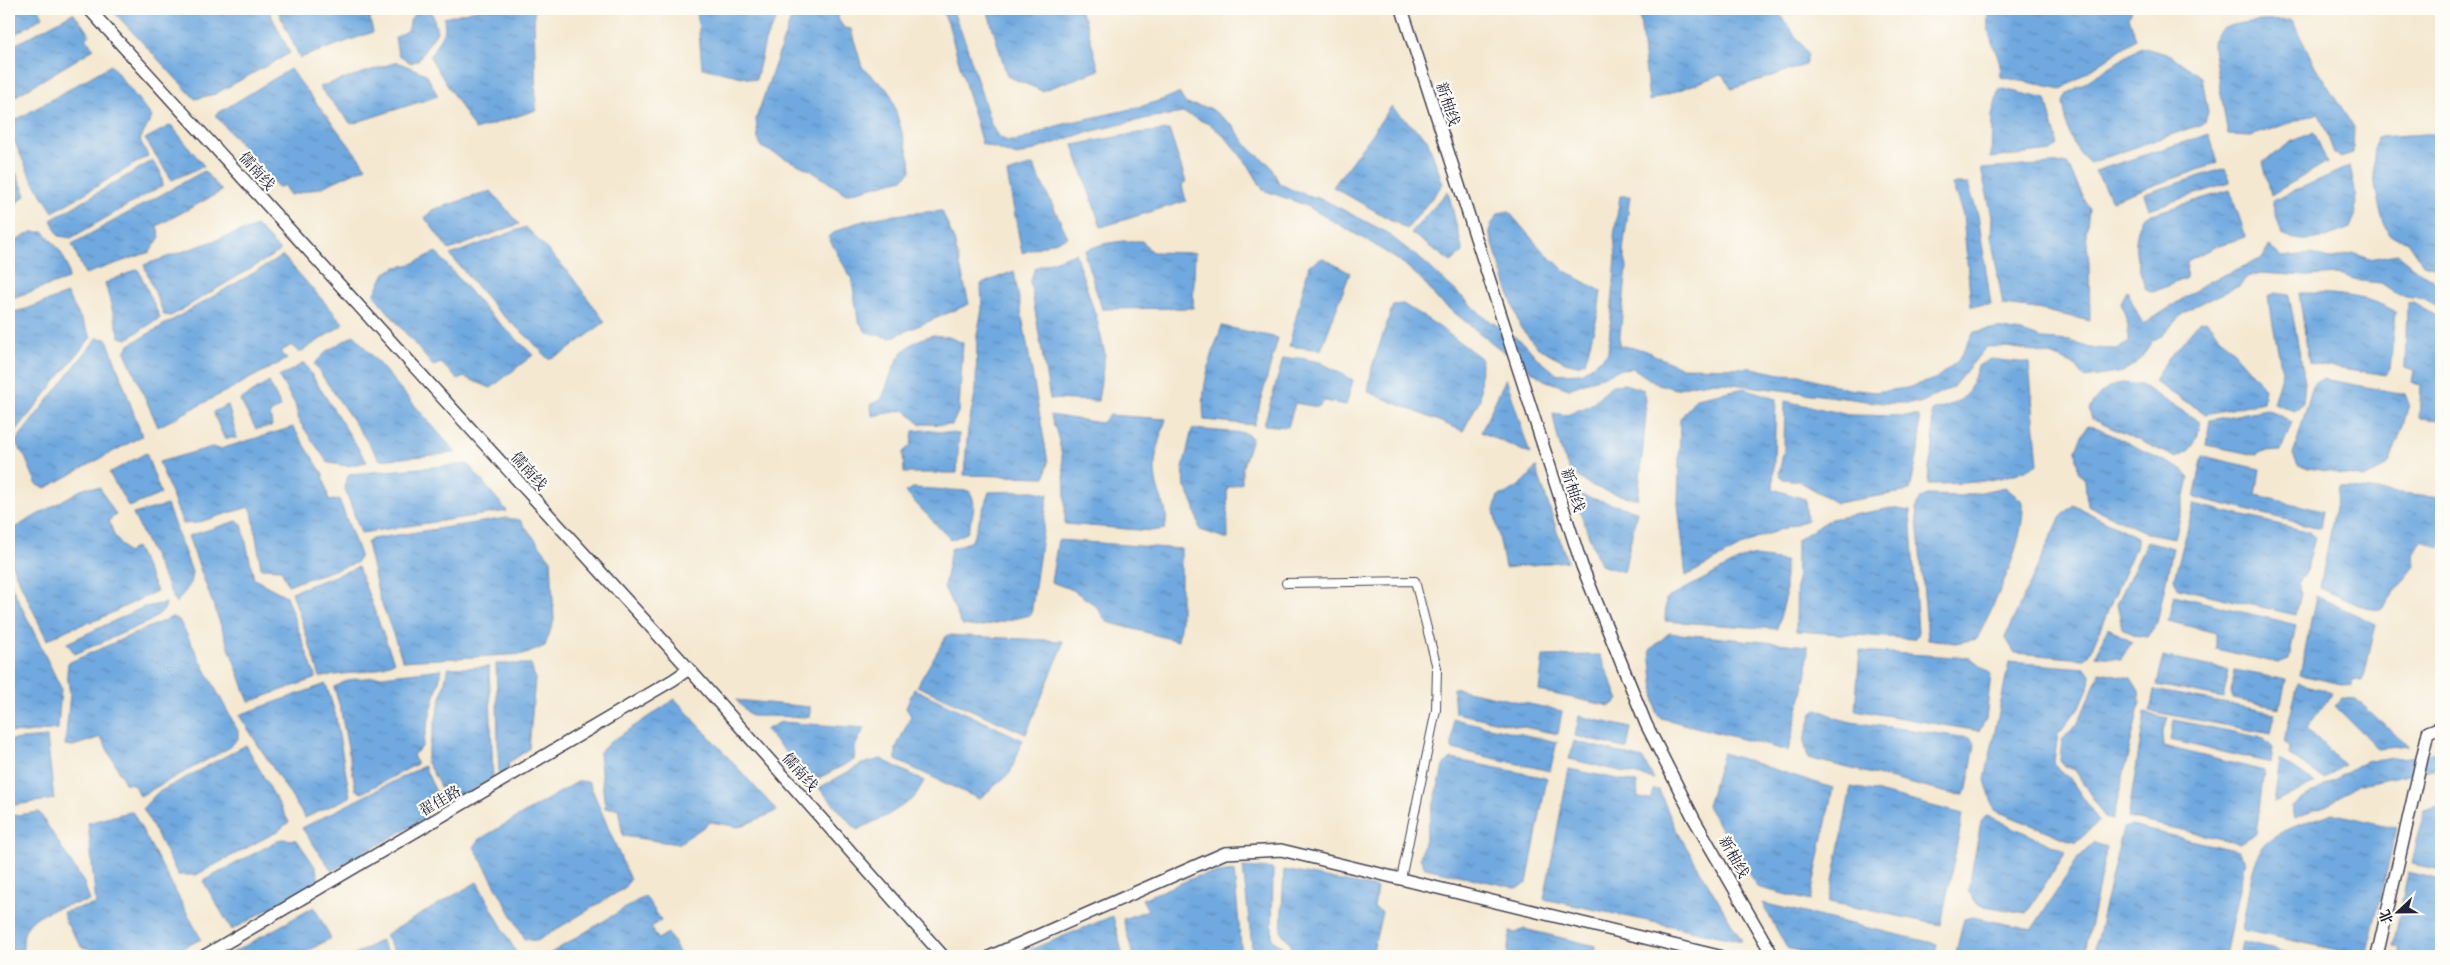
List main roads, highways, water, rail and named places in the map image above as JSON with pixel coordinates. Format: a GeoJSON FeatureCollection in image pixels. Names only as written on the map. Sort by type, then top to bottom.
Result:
{"type":"FeatureCollection","features":[{"type":"Feature","properties":{"kind":"water"},"geometry":{"type":"Polygon","coordinates":[[[9,9],[39,9],[43,17],[9,38],[9,9]]]}},
{"type":"Feature","properties":{"kind":"water"},"geometry":{"type":"Polygon","coordinates":[[[115,9],[268,9],[290,53],[215,94],[195,99],[114,12],[115,9]]]}},
{"type":"Feature","properties":{"kind":"water"},"geometry":{"type":"Polygon","coordinates":[[[277,9],[368,9],[373,32],[300,58],[277,9]]]}},
{"type":"Feature","properties":{"kind":"water"},"geometry":{"type":"Polygon","coordinates":[[[479,9],[534,9],[536,110],[475,130],[430,57],[445,29],[444,18],[479,9]]]}},
{"type":"Feature","properties":{"kind":"water"},"geometry":{"type":"Polygon","coordinates":[[[697,9],[778,9],[778,16],[765,41],[756,80],[702,68],[697,9]]]}},
{"type":"Feature","properties":{"kind":"water"},"geometry":{"type":"Polygon","coordinates":[[[792,9],[843,9],[839,11],[838,19],[844,28],[851,29],[862,67],[890,92],[910,159],[911,171],[903,179],[846,194],[810,170],[761,147],[758,139],[756,119],[790,21],[792,9]]]}},
{"type":"Feature","properties":{"kind":"water"},"geometry":{"type":"Polygon","coordinates":[[[941,9],[952,9],[965,41],[991,124],[996,133],[1003,139],[1010,141],[1021,140],[1053,127],[1133,109],[1179,93],[1186,104],[1210,108],[1232,125],[1251,150],[1270,165],[1279,183],[1290,189],[1326,201],[1384,231],[1424,262],[1484,317],[1524,343],[1537,358],[1557,374],[1581,373],[1608,352],[1616,257],[1614,236],[1620,196],[1630,196],[1623,251],[1627,267],[1619,345],[1644,350],[1680,367],[1753,368],[1780,374],[1800,375],[1848,389],[1875,392],[1907,388],[1935,379],[1958,361],[1974,332],[1997,328],[2022,332],[2042,339],[2070,341],[2090,348],[2117,349],[2128,343],[2128,325],[2121,302],[2127,291],[2143,325],[2208,282],[2263,258],[2268,246],[2282,257],[2310,254],[2329,259],[2353,253],[2369,259],[2397,254],[2418,271],[2441,285],[2441,308],[2425,299],[2399,295],[2381,283],[2360,281],[2339,274],[2307,276],[2260,273],[2247,277],[2239,286],[2197,305],[2181,315],[2163,335],[2152,341],[2140,360],[2123,372],[2084,378],[2074,366],[2056,357],[2019,349],[1986,347],[1952,388],[1920,403],[1883,403],[1717,382],[1695,384],[1675,389],[1655,383],[1633,368],[1621,369],[1569,389],[1544,380],[1496,346],[1437,299],[1423,281],[1404,264],[1305,205],[1263,190],[1249,166],[1227,139],[1211,125],[1184,113],[1153,117],[1084,133],[1017,156],[982,144],[948,23],[941,9]]]}},
{"type":"Feature","properties":{"kind":"water"},"geometry":{"type":"Polygon","coordinates":[[[987,9],[1078,9],[1085,19],[1099,70],[1042,91],[1007,76],[987,9]]]}},
{"type":"Feature","properties":{"kind":"water"},"geometry":{"type":"Polygon","coordinates":[[[1639,9],[1776,9],[1808,54],[1805,65],[1732,89],[1723,74],[1649,101],[1639,9]]]}},
{"type":"Feature","properties":{"kind":"water"},"geometry":{"type":"Polygon","coordinates":[[[1989,9],[2132,9],[2129,17],[2136,39],[2062,89],[2001,77],[1998,59],[1988,28],[1989,9]]]}},
{"type":"Feature","properties":{"kind":"water"},"geometry":{"type":"Polygon","coordinates":[[[432,11],[437,32],[418,60],[411,63],[398,54],[395,38],[409,29],[410,21],[415,12],[432,11]]]}},
{"type":"Feature","properties":{"kind":"water"},"geometry":{"type":"Polygon","coordinates":[[[73,13],[89,33],[87,39],[94,49],[9,100],[9,48],[73,13]]]}},
{"type":"Feature","properties":{"kind":"water"},"geometry":{"type":"Polygon","coordinates":[[[2292,20],[2315,66],[2354,127],[2353,153],[2340,157],[2334,153],[2319,113],[2251,136],[2228,135],[2213,48],[2215,36],[2220,30],[2229,26],[2250,22],[2292,20]]]}},
{"type":"Feature","properties":{"kind":"water"},"geometry":{"type":"Polygon","coordinates":[[[2141,47],[2170,55],[2202,77],[2208,112],[2205,123],[2090,163],[2073,143],[2063,102],[2067,94],[2141,47]]]}},
{"type":"Feature","properties":{"kind":"water"},"geometry":{"type":"Polygon","coordinates":[[[397,62],[426,74],[438,96],[351,124],[319,87],[397,62]]]}},
{"type":"Feature","properties":{"kind":"water"},"geometry":{"type":"Polygon","coordinates":[[[111,65],[152,117],[140,140],[148,156],[53,212],[30,176],[9,129],[9,124],[111,65]]]}},
{"type":"Feature","properties":{"kind":"water"},"geometry":{"type":"Polygon","coordinates":[[[290,69],[366,167],[320,188],[290,195],[283,185],[279,188],[215,115],[290,69]]]}},
{"type":"Feature","properties":{"kind":"water"},"geometry":{"type":"Polygon","coordinates":[[[1999,88],[2046,99],[2058,145],[2051,151],[1991,158],[1992,115],[1999,88]]]}},
{"type":"Feature","properties":{"kind":"water"},"geometry":{"type":"Polygon","coordinates":[[[1391,107],[1427,139],[1443,184],[1407,229],[1333,187],[1391,107]]]}},
{"type":"Feature","properties":{"kind":"water"},"geometry":{"type":"Polygon","coordinates":[[[171,125],[204,166],[172,180],[145,139],[171,125]]]}},
{"type":"Feature","properties":{"kind":"water"},"geometry":{"type":"Polygon","coordinates":[[[1169,130],[1186,182],[1182,186],[1186,201],[1101,227],[1073,145],[1138,133],[1169,130]]]}},
{"type":"Feature","properties":{"kind":"water"},"geometry":{"type":"Polygon","coordinates":[[[2314,132],[2327,162],[2271,195],[2263,162],[2291,142],[2314,132]]]}},
{"type":"Feature","properties":{"kind":"water"},"geometry":{"type":"Polygon","coordinates":[[[2441,133],[2441,269],[2423,264],[2407,240],[2389,236],[2378,200],[2374,161],[2377,137],[2441,133]]]}},
{"type":"Feature","properties":{"kind":"water"},"geometry":{"type":"Polygon","coordinates":[[[2209,134],[2218,163],[2112,200],[2095,171],[2209,134]]]}},
{"type":"Feature","properties":{"kind":"water"},"geometry":{"type":"Polygon","coordinates":[[[152,161],[160,171],[163,185],[71,238],[59,236],[51,220],[152,161]]]}},
{"type":"Feature","properties":{"kind":"water"},"geometry":{"type":"Polygon","coordinates":[[[2067,163],[2089,209],[2086,233],[2089,262],[2090,321],[2037,309],[2003,305],[1991,236],[1992,216],[1981,169],[2067,163]]]}},
{"type":"Feature","properties":{"kind":"water"},"geometry":{"type":"Polygon","coordinates":[[[1033,165],[1068,237],[1022,253],[1007,173],[1033,165]]]}},
{"type":"Feature","properties":{"kind":"water"},"geometry":{"type":"Polygon","coordinates":[[[2350,166],[2356,205],[2350,228],[2324,237],[2308,240],[2299,240],[2282,235],[2272,201],[2350,166]]]}},
{"type":"Feature","properties":{"kind":"water"},"geometry":{"type":"Polygon","coordinates":[[[2225,168],[2230,183],[2149,209],[2144,194],[2225,168]]]}},
{"type":"Feature","properties":{"kind":"water"},"geometry":{"type":"Polygon","coordinates":[[[14,169],[26,195],[9,209],[9,172],[14,169]]]}},
{"type":"Feature","properties":{"kind":"water"},"geometry":{"type":"Polygon","coordinates":[[[204,171],[222,191],[157,226],[160,237],[150,252],[85,274],[72,244],[204,171]]]}},
{"type":"Feature","properties":{"kind":"water"},"geometry":{"type":"Polygon","coordinates":[[[1952,184],[1968,184],[1978,215],[1991,305],[1971,306],[1963,215],[1952,184]]]}},
{"type":"Feature","properties":{"kind":"water"},"geometry":{"type":"Polygon","coordinates":[[[2230,190],[2246,237],[2216,246],[2187,261],[2186,278],[2153,292],[2146,289],[2136,253],[2137,237],[2142,217],[2230,190]]]}},
{"type":"Feature","properties":{"kind":"water"},"geometry":{"type":"Polygon","coordinates":[[[491,191],[519,224],[449,250],[425,218],[432,210],[491,191]]]}},
{"type":"Feature","properties":{"kind":"water"},"geometry":{"type":"Polygon","coordinates":[[[1448,191],[1463,252],[1451,262],[1411,233],[1448,191]]]}},
{"type":"Feature","properties":{"kind":"water"},"geometry":{"type":"Polygon","coordinates":[[[942,211],[954,240],[969,304],[890,338],[866,332],[858,320],[852,280],[828,237],[852,224],[867,220],[942,211]]]}},
{"type":"Feature","properties":{"kind":"water"},"geometry":{"type":"Polygon","coordinates":[[[1508,211],[1539,247],[1565,271],[1601,291],[1598,314],[1585,362],[1577,365],[1565,362],[1537,347],[1520,327],[1489,232],[1499,213],[1508,211]]]}},
{"type":"Feature","properties":{"kind":"water"},"geometry":{"type":"Polygon","coordinates":[[[257,226],[280,251],[171,316],[164,315],[144,265],[257,226]]]}},
{"type":"Feature","properties":{"kind":"water"},"geometry":{"type":"Polygon","coordinates":[[[526,227],[569,273],[605,322],[565,352],[548,359],[531,340],[498,311],[450,255],[526,227]]]}},
{"type":"Feature","properties":{"kind":"water"},"geometry":{"type":"Polygon","coordinates":[[[31,232],[44,232],[57,248],[67,265],[68,279],[9,299],[9,245],[31,232]]]}},
{"type":"Feature","properties":{"kind":"water"},"geometry":{"type":"Polygon","coordinates":[[[1142,241],[1152,252],[1195,253],[1193,308],[1102,309],[1085,256],[1086,250],[1103,244],[1142,241]]]}},
{"type":"Feature","properties":{"kind":"water"},"geometry":{"type":"Polygon","coordinates":[[[436,252],[484,308],[533,355],[491,388],[464,377],[458,380],[441,363],[433,366],[374,295],[385,273],[397,267],[412,264],[436,252]]]}},
{"type":"Feature","properties":{"kind":"water"},"geometry":{"type":"Polygon","coordinates":[[[1075,253],[1096,316],[1105,354],[1098,401],[1050,399],[1030,281],[1035,268],[1075,253]]]}},
{"type":"Feature","properties":{"kind":"water"},"geometry":{"type":"Polygon","coordinates":[[[283,256],[344,324],[299,353],[292,345],[280,352],[287,359],[158,427],[125,352],[129,345],[283,256]]]}},
{"type":"Feature","properties":{"kind":"water"},"geometry":{"type":"Polygon","coordinates":[[[1323,258],[1350,273],[1321,350],[1289,346],[1309,265],[1323,258]]]}},
{"type":"Feature","properties":{"kind":"water"},"geometry":{"type":"Polygon","coordinates":[[[138,269],[160,318],[127,339],[120,337],[105,283],[138,269]]]}},
{"type":"Feature","properties":{"kind":"water"},"geometry":{"type":"Polygon","coordinates":[[[1014,271],[1048,462],[1045,477],[964,475],[968,429],[976,389],[977,335],[982,309],[981,284],[1014,271]]]}},
{"type":"Feature","properties":{"kind":"water"},"geometry":{"type":"Polygon","coordinates":[[[2275,293],[2289,295],[2305,382],[2303,403],[2295,411],[2273,403],[2282,372],[2268,297],[2275,293]]]}},
{"type":"Feature","properties":{"kind":"water"},"geometry":{"type":"Polygon","coordinates":[[[2299,293],[2349,296],[2374,302],[2396,312],[2390,369],[2386,375],[2309,363],[2299,293]]]}},
{"type":"Feature","properties":{"kind":"water"},"geometry":{"type":"Polygon","coordinates":[[[67,294],[91,337],[9,440],[9,313],[67,294]]]}},
{"type":"Feature","properties":{"kind":"water"},"geometry":{"type":"Polygon","coordinates":[[[2413,302],[2441,318],[2439,420],[2419,418],[2421,386],[2412,382],[2414,371],[2405,368],[2407,303],[2413,302]]]}},
{"type":"Feature","properties":{"kind":"water"},"geometry":{"type":"Polygon","coordinates":[[[1403,304],[1435,324],[1481,358],[1480,399],[1463,431],[1368,392],[1372,367],[1393,305],[1403,304]]]}},
{"type":"Feature","properties":{"kind":"water"},"geometry":{"type":"Polygon","coordinates":[[[2206,320],[2265,388],[2263,402],[2206,414],[2154,382],[2161,368],[2199,322],[2206,320]]]}},
{"type":"Feature","properties":{"kind":"water"},"geometry":{"type":"Polygon","coordinates":[[[1222,326],[1278,338],[1254,425],[1204,420],[1205,384],[1210,361],[1222,326]]]}},
{"type":"Feature","properties":{"kind":"water"},"geometry":{"type":"Polygon","coordinates":[[[354,335],[456,453],[380,460],[314,364],[327,351],[354,335]]]}},
{"type":"Feature","properties":{"kind":"water"},"geometry":{"type":"Polygon","coordinates":[[[933,335],[949,337],[963,343],[959,410],[952,425],[920,424],[905,410],[872,416],[871,404],[881,400],[893,368],[903,352],[920,339],[933,335]]]}},
{"type":"Feature","properties":{"kind":"water"},"geometry":{"type":"Polygon","coordinates":[[[97,338],[107,339],[142,436],[46,488],[37,485],[25,457],[15,442],[97,338]]]}},
{"type":"Feature","properties":{"kind":"water"},"geometry":{"type":"Polygon","coordinates":[[[1299,358],[1320,362],[1353,380],[1346,405],[1325,401],[1318,407],[1295,403],[1288,427],[1264,425],[1283,359],[1299,358]]]}},
{"type":"Feature","properties":{"kind":"water"},"geometry":{"type":"Polygon","coordinates":[[[1990,359],[2029,363],[2038,464],[2012,475],[1984,481],[1928,484],[1933,446],[1932,411],[1959,401],[1964,397],[1971,386],[1978,366],[1990,359]]]}},
{"type":"Feature","properties":{"kind":"water"},"geometry":{"type":"Polygon","coordinates":[[[304,363],[367,462],[347,466],[328,463],[299,421],[295,404],[279,377],[304,363]]]}},
{"type":"Feature","properties":{"kind":"water"},"geometry":{"type":"Polygon","coordinates":[[[1506,378],[1530,454],[1481,432],[1506,378]]]}},
{"type":"Feature","properties":{"kind":"water"},"geometry":{"type":"Polygon","coordinates":[[[2323,379],[2405,394],[2409,404],[2403,425],[2390,462],[2380,470],[2364,478],[2298,466],[2293,455],[2314,382],[2323,379]]]}},
{"type":"Feature","properties":{"kind":"water"},"geometry":{"type":"Polygon","coordinates":[[[269,382],[281,407],[270,413],[272,426],[256,429],[240,400],[269,382]]]}},
{"type":"Feature","properties":{"kind":"water"},"geometry":{"type":"Polygon","coordinates":[[[2122,383],[2141,385],[2200,422],[2194,444],[2186,453],[2175,457],[2092,419],[2089,410],[2095,401],[2107,389],[2122,383]]]}},
{"type":"Feature","properties":{"kind":"water"},"geometry":{"type":"Polygon","coordinates":[[[1624,384],[1644,390],[1646,414],[1638,499],[1611,493],[1594,486],[1571,471],[1562,452],[1553,413],[1567,415],[1589,406],[1612,385],[1624,384]]]}},
{"type":"Feature","properties":{"kind":"water"},"geometry":{"type":"Polygon","coordinates":[[[1745,388],[1776,399],[1773,489],[1805,499],[1807,520],[1757,538],[1686,576],[1678,504],[1680,419],[1696,398],[1745,388]]]}},
{"type":"Feature","properties":{"kind":"water"},"geometry":{"type":"Polygon","coordinates":[[[1785,401],[1850,415],[1919,416],[1920,443],[1910,491],[1836,503],[1799,481],[1783,479],[1779,473],[1784,450],[1785,401]]]}},
{"type":"Feature","properties":{"kind":"water"},"geometry":{"type":"Polygon","coordinates":[[[228,405],[237,438],[224,438],[213,412],[228,405]]]}},
{"type":"Feature","properties":{"kind":"water"},"geometry":{"type":"Polygon","coordinates":[[[2267,409],[2292,422],[2281,450],[2264,451],[2256,455],[2206,445],[2210,420],[2267,409]]]}},
{"type":"Feature","properties":{"kind":"water"},"geometry":{"type":"Polygon","coordinates":[[[1050,415],[1101,423],[1110,415],[1166,419],[1157,449],[1155,465],[1157,487],[1164,504],[1166,516],[1165,529],[1151,531],[1065,524],[1064,469],[1059,442],[1050,415]]]}},
{"type":"Feature","properties":{"kind":"water"},"geometry":{"type":"Polygon","coordinates":[[[2087,426],[2098,428],[2184,471],[2189,479],[2175,538],[2147,533],[2087,505],[2085,480],[2078,471],[2076,449],[2087,426]]]}},
{"type":"Feature","properties":{"kind":"water"},"geometry":{"type":"Polygon","coordinates":[[[293,427],[323,474],[329,501],[339,499],[360,555],[356,563],[288,585],[281,569],[261,568],[252,511],[249,507],[196,523],[183,524],[159,462],[212,447],[220,449],[293,427]]]}},
{"type":"Feature","properties":{"kind":"water"},"geometry":{"type":"Polygon","coordinates":[[[1192,429],[1245,433],[1252,438],[1242,469],[1242,483],[1227,488],[1228,539],[1200,530],[1194,505],[1185,487],[1183,468],[1192,429]]]}},
{"type":"Feature","properties":{"kind":"water"},"geometry":{"type":"Polygon","coordinates":[[[924,430],[959,434],[957,473],[904,473],[903,452],[911,445],[913,431],[924,430]]]}},
{"type":"Feature","properties":{"kind":"water"},"geometry":{"type":"Polygon","coordinates":[[[146,453],[161,494],[129,507],[109,473],[146,453]]]}},
{"type":"Feature","properties":{"kind":"water"},"geometry":{"type":"Polygon","coordinates":[[[2203,456],[2260,469],[2256,495],[2323,511],[2320,528],[2194,497],[2203,456]]]}},
{"type":"Feature","properties":{"kind":"water"},"geometry":{"type":"Polygon","coordinates":[[[468,464],[507,511],[361,533],[344,486],[349,474],[468,464]]]}},
{"type":"Feature","properties":{"kind":"water"},"geometry":{"type":"Polygon","coordinates":[[[1536,467],[1567,561],[1505,568],[1494,510],[1498,496],[1520,485],[1536,467]]]}},
{"type":"Feature","properties":{"kind":"water"},"geometry":{"type":"Polygon","coordinates":[[[86,487],[100,488],[116,515],[109,520],[114,535],[127,553],[136,547],[157,591],[99,619],[69,629],[47,640],[9,559],[9,531],[86,487]]]}},
{"type":"Feature","properties":{"kind":"water"},"geometry":{"type":"Polygon","coordinates":[[[2005,487],[2023,502],[2019,536],[2008,572],[1977,639],[1956,643],[1928,639],[1916,508],[1920,498],[1928,495],[1962,496],[2005,487]]]}},
{"type":"Feature","properties":{"kind":"water"},"geometry":{"type":"Polygon","coordinates":[[[2339,487],[2441,497],[2440,548],[2422,540],[2413,554],[2415,566],[2381,610],[2365,608],[2320,588],[2339,487]]]}},
{"type":"Feature","properties":{"kind":"water"},"geometry":{"type":"Polygon","coordinates":[[[913,488],[969,491],[974,506],[967,533],[951,540],[905,492],[913,488]]]}},
{"type":"Feature","properties":{"kind":"water"},"geometry":{"type":"Polygon","coordinates":[[[1034,491],[1048,494],[1031,615],[978,627],[962,625],[944,587],[951,549],[972,541],[989,492],[1034,491]]]}},
{"type":"Feature","properties":{"kind":"water"},"geometry":{"type":"Polygon","coordinates":[[[1573,493],[1637,511],[1624,572],[1600,565],[1573,493]]]}},
{"type":"Feature","properties":{"kind":"water"},"geometry":{"type":"Polygon","coordinates":[[[2194,504],[2310,532],[2315,538],[2305,575],[2297,583],[2301,593],[2296,615],[2178,588],[2174,579],[2194,504]]]}},
{"type":"Feature","properties":{"kind":"water"},"geometry":{"type":"Polygon","coordinates":[[[167,505],[192,572],[190,585],[176,603],[133,514],[167,505]]]}},
{"type":"Feature","properties":{"kind":"water"},"geometry":{"type":"Polygon","coordinates":[[[2073,505],[2137,537],[2137,543],[2089,655],[2084,659],[2015,653],[2005,637],[2060,518],[2073,505]]]}},
{"type":"Feature","properties":{"kind":"water"},"geometry":{"type":"Polygon","coordinates":[[[1891,508],[1910,511],[1918,633],[1914,639],[1796,631],[1797,540],[1831,519],[1891,508]]]}},
{"type":"Feature","properties":{"kind":"water"},"geometry":{"type":"Polygon","coordinates":[[[507,518],[520,520],[551,560],[554,620],[545,646],[526,654],[403,661],[379,596],[367,543],[372,539],[507,518]]]}},
{"type":"Feature","properties":{"kind":"water"},"geometry":{"type":"Polygon","coordinates":[[[237,521],[242,524],[254,579],[286,596],[316,678],[249,702],[188,536],[237,521]]]}},
{"type":"Feature","properties":{"kind":"water"},"geometry":{"type":"Polygon","coordinates":[[[1058,540],[1181,549],[1181,620],[1178,641],[1107,622],[1095,605],[1073,590],[1051,582],[1058,540]]]}},
{"type":"Feature","properties":{"kind":"water"},"geometry":{"type":"Polygon","coordinates":[[[2147,541],[2173,548],[2157,623],[2147,637],[2133,635],[2122,628],[2117,604],[2147,541]]]}},
{"type":"Feature","properties":{"kind":"water"},"geometry":{"type":"Polygon","coordinates":[[[1747,556],[1785,561],[1785,599],[1777,629],[1665,621],[1666,599],[1747,556]]]}},
{"type":"Feature","properties":{"kind":"water"},"geometry":{"type":"Polygon","coordinates":[[[358,567],[394,662],[374,670],[320,677],[292,592],[358,567]]]}},
{"type":"Feature","properties":{"kind":"water"},"geometry":{"type":"Polygon","coordinates":[[[9,581],[61,688],[58,729],[26,733],[9,732],[9,581]]]}},
{"type":"Feature","properties":{"kind":"water"},"geometry":{"type":"Polygon","coordinates":[[[2174,595],[2296,625],[2289,659],[2278,663],[2216,649],[2216,633],[2168,621],[2174,595]]]}},
{"type":"Feature","properties":{"kind":"water"},"geometry":{"type":"Polygon","coordinates":[[[2316,596],[2376,624],[2363,681],[2353,680],[2351,686],[2300,675],[2316,596]]]}},
{"type":"Feature","properties":{"kind":"water"},"geometry":{"type":"Polygon","coordinates":[[[166,603],[164,610],[150,621],[75,654],[67,643],[144,607],[166,603]]]}},
{"type":"Feature","properties":{"kind":"water"},"geometry":{"type":"Polygon","coordinates":[[[172,617],[179,620],[238,731],[238,739],[227,749],[140,796],[133,784],[125,783],[101,737],[73,746],[65,745],[70,694],[67,673],[68,663],[172,617]]]}},
{"type":"Feature","properties":{"kind":"water"},"geometry":{"type":"Polygon","coordinates":[[[2108,628],[2132,642],[2121,659],[2096,656],[2108,628]]]}},
{"type":"Feature","properties":{"kind":"water"},"geometry":{"type":"Polygon","coordinates":[[[1669,633],[1808,646],[1807,673],[1788,751],[1661,718],[1656,712],[1650,650],[1669,633]]]}},
{"type":"Feature","properties":{"kind":"water"},"geometry":{"type":"Polygon","coordinates":[[[947,635],[1063,641],[1062,648],[1026,734],[917,686],[947,635]]]}},
{"type":"Feature","properties":{"kind":"water"},"geometry":{"type":"Polygon","coordinates":[[[1860,651],[1971,658],[1991,674],[1986,719],[1979,731],[1855,710],[1860,651]]]}},
{"type":"Feature","properties":{"kind":"water"},"geometry":{"type":"Polygon","coordinates":[[[1600,655],[1619,700],[1610,706],[1539,691],[1543,656],[1600,655]]]}},
{"type":"Feature","properties":{"kind":"water"},"geometry":{"type":"Polygon","coordinates":[[[2163,657],[2229,670],[2223,698],[2157,685],[2163,657]]]}},
{"type":"Feature","properties":{"kind":"water"},"geometry":{"type":"Polygon","coordinates":[[[2009,662],[2085,668],[2091,674],[2090,684],[2080,706],[2058,734],[2054,762],[2058,769],[2069,777],[2099,821],[2076,843],[1994,810],[1985,780],[2009,662]]]}},
{"type":"Feature","properties":{"kind":"water"},"geometry":{"type":"Polygon","coordinates":[[[496,664],[531,664],[535,679],[529,749],[508,763],[509,769],[499,775],[496,664]]]}},
{"type":"Feature","properties":{"kind":"water"},"geometry":{"type":"Polygon","coordinates":[[[489,667],[493,778],[450,804],[426,761],[448,668],[489,667]]]}},
{"type":"Feature","properties":{"kind":"water"},"geometry":{"type":"Polygon","coordinates":[[[442,669],[422,747],[413,755],[417,764],[362,793],[356,790],[340,707],[334,687],[348,680],[442,669]]]}},
{"type":"Feature","properties":{"kind":"water"},"geometry":{"type":"Polygon","coordinates":[[[2235,670],[2286,680],[2280,708],[2233,699],[2231,692],[2235,670]]]}},
{"type":"Feature","properties":{"kind":"water"},"geometry":{"type":"Polygon","coordinates":[[[2100,672],[2131,678],[2139,691],[2140,703],[2113,820],[2105,818],[2075,770],[2066,767],[2060,760],[2062,740],[2078,723],[2100,672]]]}},
{"type":"Feature","properties":{"kind":"water"},"geometry":{"type":"Polygon","coordinates":[[[2298,683],[2333,692],[2307,728],[2344,765],[2325,779],[2289,755],[2290,748],[2284,742],[2298,683]]]}},
{"type":"Feature","properties":{"kind":"water"},"geometry":{"type":"Polygon","coordinates":[[[326,684],[335,713],[350,797],[305,818],[239,715],[326,684]]]}},
{"type":"Feature","properties":{"kind":"water"},"geometry":{"type":"Polygon","coordinates":[[[1453,688],[1562,711],[1558,734],[1455,713],[1453,688]]]}},
{"type":"Feature","properties":{"kind":"water"},"geometry":{"type":"Polygon","coordinates":[[[914,689],[1023,740],[1010,773],[979,799],[896,760],[896,748],[911,716],[906,708],[914,689]]]}},
{"type":"Feature","properties":{"kind":"water"},"geometry":{"type":"Polygon","coordinates":[[[2154,690],[2275,713],[2271,734],[2150,711],[2154,690]]]}},
{"type":"Feature","properties":{"kind":"water"},"geometry":{"type":"Polygon","coordinates":[[[2342,698],[2356,699],[2408,746],[2378,749],[2335,706],[2342,698]]]}},
{"type":"Feature","properties":{"kind":"water"},"geometry":{"type":"Polygon","coordinates":[[[675,699],[777,811],[739,827],[711,822],[678,844],[623,836],[618,808],[605,808],[599,753],[609,743],[675,699]]]}},
{"type":"Feature","properties":{"kind":"water"},"geometry":{"type":"Polygon","coordinates":[[[736,700],[810,707],[810,717],[751,716],[736,700]]]}},
{"type":"Feature","properties":{"kind":"water"},"geometry":{"type":"Polygon","coordinates":[[[1818,709],[1836,718],[1851,722],[1970,738],[1975,744],[1967,789],[1963,795],[1952,794],[1808,758],[1804,741],[1812,713],[1818,709]]]}},
{"type":"Feature","properties":{"kind":"water"},"geometry":{"type":"Polygon","coordinates":[[[2145,713],[2168,718],[2162,732],[2163,746],[2264,771],[2256,834],[2239,843],[2128,818],[2145,713]]]}},
{"type":"Feature","properties":{"kind":"water"},"geometry":{"type":"Polygon","coordinates":[[[1579,716],[1631,728],[1627,749],[1575,736],[1579,716]]]}},
{"type":"Feature","properties":{"kind":"water"},"geometry":{"type":"Polygon","coordinates":[[[1453,719],[1557,742],[1550,771],[1452,749],[1453,719]]]}},
{"type":"Feature","properties":{"kind":"water"},"geometry":{"type":"Polygon","coordinates":[[[2174,720],[2263,738],[2273,748],[2271,763],[2170,740],[2174,720]]]}},
{"type":"Feature","properties":{"kind":"water"},"geometry":{"type":"Polygon","coordinates":[[[781,722],[865,728],[856,744],[854,760],[813,781],[765,730],[781,722]]]}},
{"type":"Feature","properties":{"kind":"water"},"geometry":{"type":"Polygon","coordinates":[[[47,737],[54,799],[9,806],[9,740],[47,737]]]}},
{"type":"Feature","properties":{"kind":"water"},"geometry":{"type":"Polygon","coordinates":[[[1574,741],[1643,759],[1654,779],[1569,759],[1574,741]]]}},
{"type":"Feature","properties":{"kind":"water"},"geometry":{"type":"Polygon","coordinates":[[[246,745],[289,822],[278,831],[196,875],[178,875],[143,808],[157,793],[246,745]]]}},
{"type":"Feature","properties":{"kind":"water"},"geometry":{"type":"Polygon","coordinates":[[[2441,748],[2441,767],[2357,785],[2324,807],[2294,818],[2291,806],[2368,760],[2410,757],[2432,753],[2441,748]]]}},
{"type":"Feature","properties":{"kind":"water"},"geometry":{"type":"Polygon","coordinates":[[[1723,753],[1833,788],[1810,901],[1757,887],[1707,806],[1723,753]]]}},
{"type":"Feature","properties":{"kind":"water"},"geometry":{"type":"Polygon","coordinates":[[[881,759],[924,781],[914,798],[888,815],[857,830],[819,788],[862,764],[881,759]]]}},
{"type":"Feature","properties":{"kind":"water"},"geometry":{"type":"Polygon","coordinates":[[[1452,759],[1547,778],[1527,883],[1517,888],[1425,868],[1420,858],[1444,764],[1452,759]]]}},
{"type":"Feature","properties":{"kind":"water"},"geometry":{"type":"Polygon","coordinates":[[[2280,759],[2315,783],[2274,803],[2280,759]]]}},
{"type":"Feature","properties":{"kind":"water"},"geometry":{"type":"Polygon","coordinates":[[[424,766],[440,801],[427,809],[426,818],[332,871],[302,828],[424,766]]]}},
{"type":"Feature","properties":{"kind":"water"},"geometry":{"type":"Polygon","coordinates":[[[1569,769],[1637,783],[1638,798],[1651,799],[1653,790],[1659,790],[1675,828],[1742,941],[1544,899],[1569,769]]]}},
{"type":"Feature","properties":{"kind":"water"},"geometry":{"type":"Polygon","coordinates":[[[579,781],[589,782],[630,880],[623,889],[537,941],[525,939],[474,847],[480,839],[579,781]]]}},
{"type":"Feature","properties":{"kind":"water"},"geometry":{"type":"Polygon","coordinates":[[[1851,787],[1874,791],[1963,814],[1941,925],[1829,902],[1851,787]]]}},
{"type":"Feature","properties":{"kind":"water"},"geometry":{"type":"Polygon","coordinates":[[[2438,806],[2441,807],[2441,870],[2412,864],[2424,810],[2438,806]]]}},
{"type":"Feature","properties":{"kind":"water"},"geometry":{"type":"Polygon","coordinates":[[[132,811],[201,939],[168,956],[100,956],[98,951],[82,947],[66,923],[63,912],[96,904],[88,823],[132,811]]]}},
{"type":"Feature","properties":{"kind":"water"},"geometry":{"type":"Polygon","coordinates":[[[39,812],[84,883],[90,901],[46,912],[31,922],[25,931],[23,949],[9,950],[9,816],[39,812]]]}},
{"type":"Feature","properties":{"kind":"water"},"geometry":{"type":"Polygon","coordinates":[[[2332,813],[2397,828],[2366,956],[2242,930],[2252,875],[2262,847],[2267,841],[2284,831],[2332,813]]]}},
{"type":"Feature","properties":{"kind":"water"},"geometry":{"type":"Polygon","coordinates":[[[1987,815],[2066,852],[2026,913],[1978,905],[1968,891],[1981,822],[1987,815]]]}},
{"type":"Feature","properties":{"kind":"water"},"geometry":{"type":"Polygon","coordinates":[[[2130,826],[2238,851],[2245,860],[2225,956],[2093,956],[2123,828],[2130,826]]]}},
{"type":"Feature","properties":{"kind":"water"},"geometry":{"type":"Polygon","coordinates":[[[281,839],[297,840],[316,868],[319,880],[232,930],[203,881],[281,839]]]}},
{"type":"Feature","properties":{"kind":"water"},"geometry":{"type":"Polygon","coordinates":[[[2095,842],[2107,847],[2084,956],[1955,956],[1964,919],[1972,917],[2032,929],[2079,857],[2095,842]]]}},
{"type":"Feature","properties":{"kind":"water"},"geometry":{"type":"Polygon","coordinates":[[[1243,867],[1273,869],[1272,940],[1283,947],[1284,956],[1253,956],[1243,867]]]}},
{"type":"Feature","properties":{"kind":"water"},"geometry":{"type":"Polygon","coordinates":[[[1284,870],[1377,888],[1374,908],[1382,912],[1372,956],[1291,956],[1290,943],[1281,932],[1284,870]]]}},
{"type":"Feature","properties":{"kind":"water"},"geometry":{"type":"Polygon","coordinates":[[[1234,871],[1242,956],[1133,956],[1123,919],[1148,910],[1142,899],[1198,876],[1234,871]]]}},
{"type":"Feature","properties":{"kind":"water"},"geometry":{"type":"Polygon","coordinates":[[[2408,872],[2441,880],[2441,956],[2400,956],[2400,947],[2393,946],[2408,872]]]}},
{"type":"Feature","properties":{"kind":"water"},"geometry":{"type":"Polygon","coordinates":[[[477,882],[518,956],[397,956],[385,935],[477,882]]]}},
{"type":"Feature","properties":{"kind":"water"},"geometry":{"type":"Polygon","coordinates":[[[645,896],[661,920],[651,927],[658,939],[668,933],[681,956],[546,956],[645,896]]]}},
{"type":"Feature","properties":{"kind":"water"},"geometry":{"type":"Polygon","coordinates":[[[1762,903],[1937,944],[1934,956],[1819,956],[1787,948],[1762,903]]]}},
{"type":"Feature","properties":{"kind":"water"},"geometry":{"type":"Polygon","coordinates":[[[314,907],[331,938],[299,956],[227,956],[314,907]]]}},
{"type":"Feature","properties":{"kind":"water"},"geometry":{"type":"Polygon","coordinates":[[[1113,916],[1123,956],[1015,956],[1113,916]]]}},
{"type":"Feature","properties":{"kind":"water"},"geometry":{"type":"Polygon","coordinates":[[[1524,929],[1596,946],[1595,956],[1507,956],[1510,932],[1516,933],[1524,929]]]}},
{"type":"Feature","properties":{"kind":"water"},"geometry":{"type":"Polygon","coordinates":[[[381,940],[389,956],[353,956],[381,940]]]}},
{"type":"Feature","properties":{"kind":"water"},"geometry":{"type":"Polygon","coordinates":[[[2242,942],[2301,956],[2239,956],[2242,942]]]}}]}
